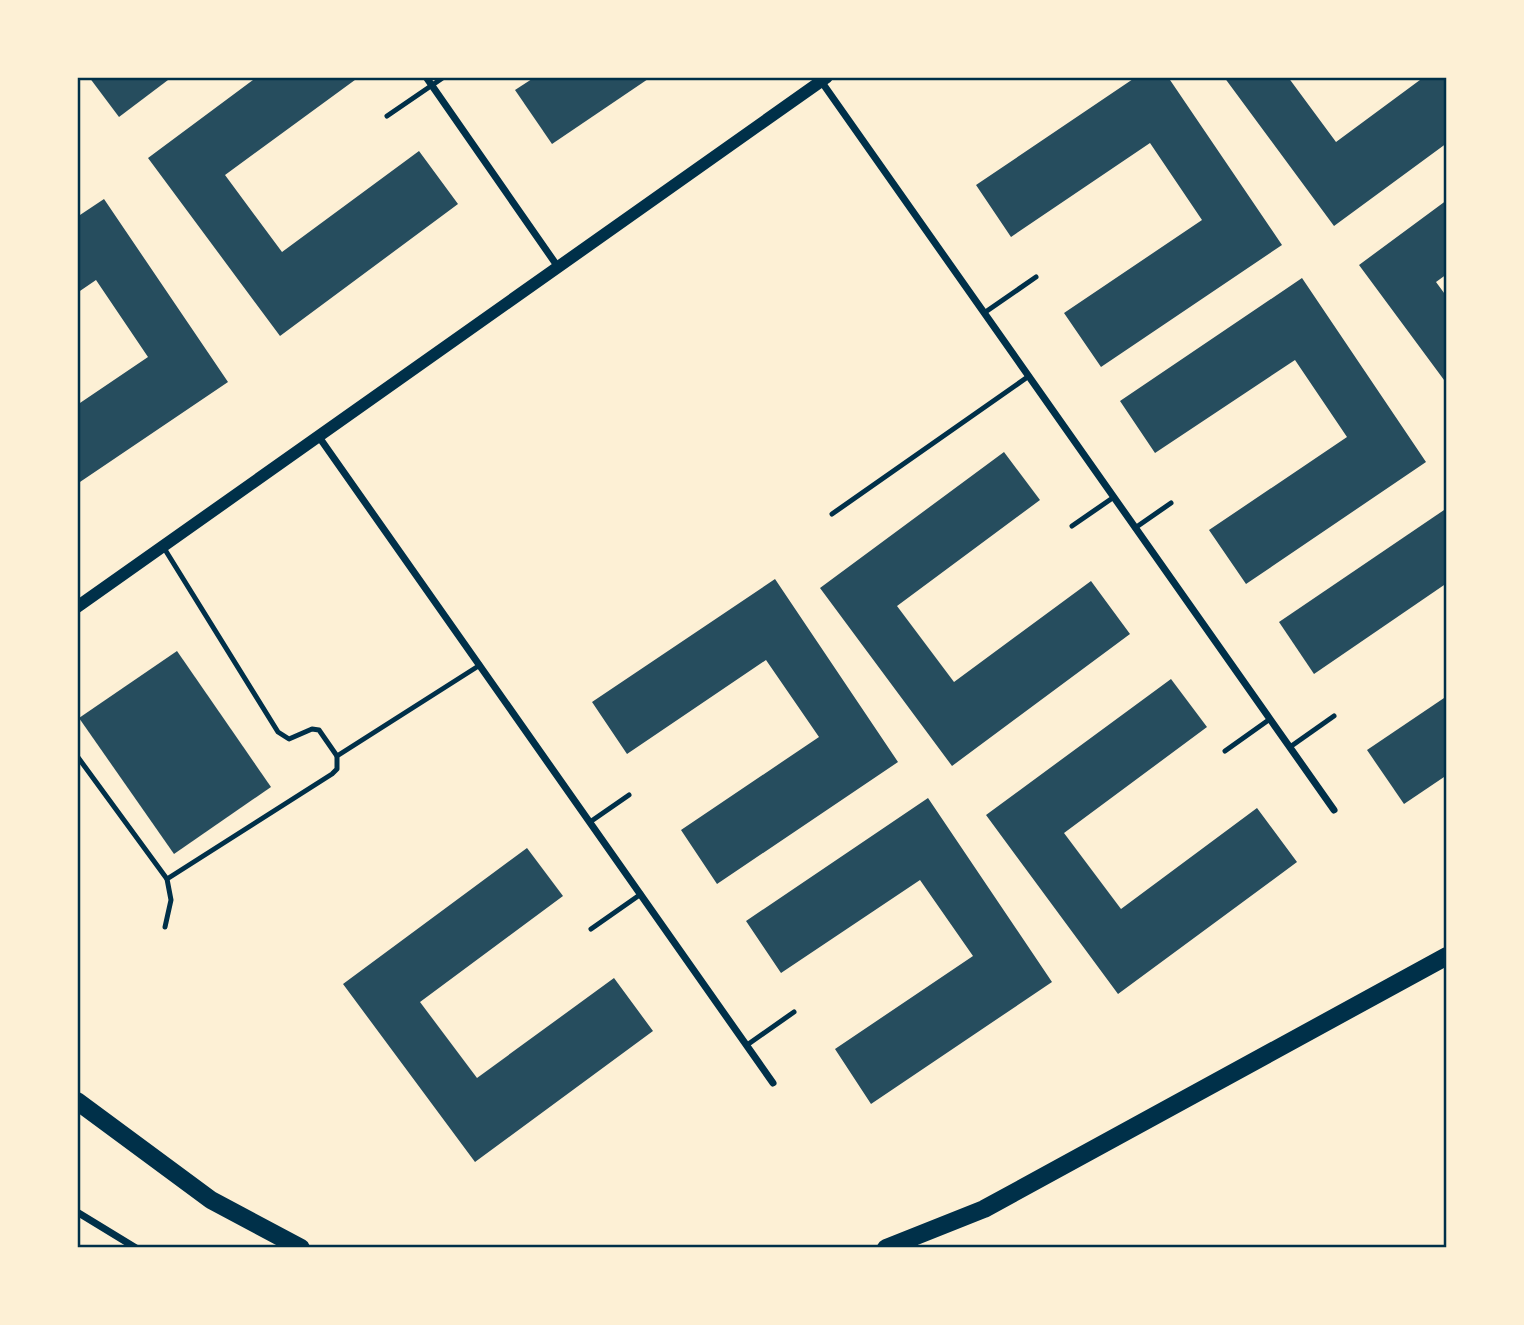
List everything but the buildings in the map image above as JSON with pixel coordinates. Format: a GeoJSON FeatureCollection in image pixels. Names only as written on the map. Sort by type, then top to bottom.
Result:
{"type":"FeatureCollection","features":[{"type":"Feature","properties":{"kind":"main road"},"geometry":{"type":"LineString","coordinates":[[886,1248],[984,1209],[1447,956]]}},
{"type":"Feature","properties":{"kind":"main road"},"geometry":{"type":"LineString","coordinates":[[77,1101],[211,1200],[301,1248]]}},
{"type":"Feature","properties":{"kind":"street"},"geometry":{"type":"LineString","coordinates":[[426,77],[558,267]]}},
{"type":"Feature","properties":{"kind":"street"},"geometry":{"type":"LineString","coordinates":[[77,607],[824,79],[984,313],[1334,810]]}},
{"type":"Feature","properties":{"kind":"street"},"geometry":{"type":"LineString","coordinates":[[319,437],[773,1083]]}},
{"type":"Feature","properties":{"kind":"street"},"geometry":{"type":"LineString","coordinates":[[77,1212],[136,1248]]}},
{"type":"Feature","properties":{"kind":"lane"},"geometry":{"type":"LineString","coordinates":[[387,116],[444,77]]}},
{"type":"Feature","properties":{"kind":"lane"},"geometry":{"type":"LineString","coordinates":[[984,313],[1036,276]]}},
{"type":"Feature","properties":{"kind":"lane"},"geometry":{"type":"LineString","coordinates":[[832,514],[1028,376]]}},
{"type":"Feature","properties":{"kind":"lane"},"geometry":{"type":"LineString","coordinates":[[1072,526],[1114,497]]}},
{"type":"Feature","properties":{"kind":"lane"},"geometry":{"type":"LineString","coordinates":[[1135,528],[1171,503]]}},
{"type":"Feature","properties":{"kind":"lane"},"geometry":{"type":"LineString","coordinates":[[163,547],[278,732],[289,739],[312,729],[319,730],[337,756],[337,769],[332,774],[167,879]]}},
{"type":"Feature","properties":{"kind":"lane"},"geometry":{"type":"LineString","coordinates":[[337,756],[480,665]]}},
{"type":"Feature","properties":{"kind":"lane"},"geometry":{"type":"LineString","coordinates":[[1290,747],[1334,716]]}},
{"type":"Feature","properties":{"kind":"lane"},"geometry":{"type":"LineString","coordinates":[[1225,751],[1270,719]]}},
{"type":"Feature","properties":{"kind":"lane"},"geometry":{"type":"LineString","coordinates":[[77,756],[167,879],[171,900],[165,927]]}},
{"type":"Feature","properties":{"kind":"lane"},"geometry":{"type":"LineString","coordinates":[[590,822],[629,795]]}},
{"type":"Feature","properties":{"kind":"lane"},"geometry":{"type":"LineString","coordinates":[[592,929],[641,894]]}},
{"type":"Feature","properties":{"kind":"lane"},"geometry":{"type":"LineString","coordinates":[[747,1045],[794,1013]]}}]}
